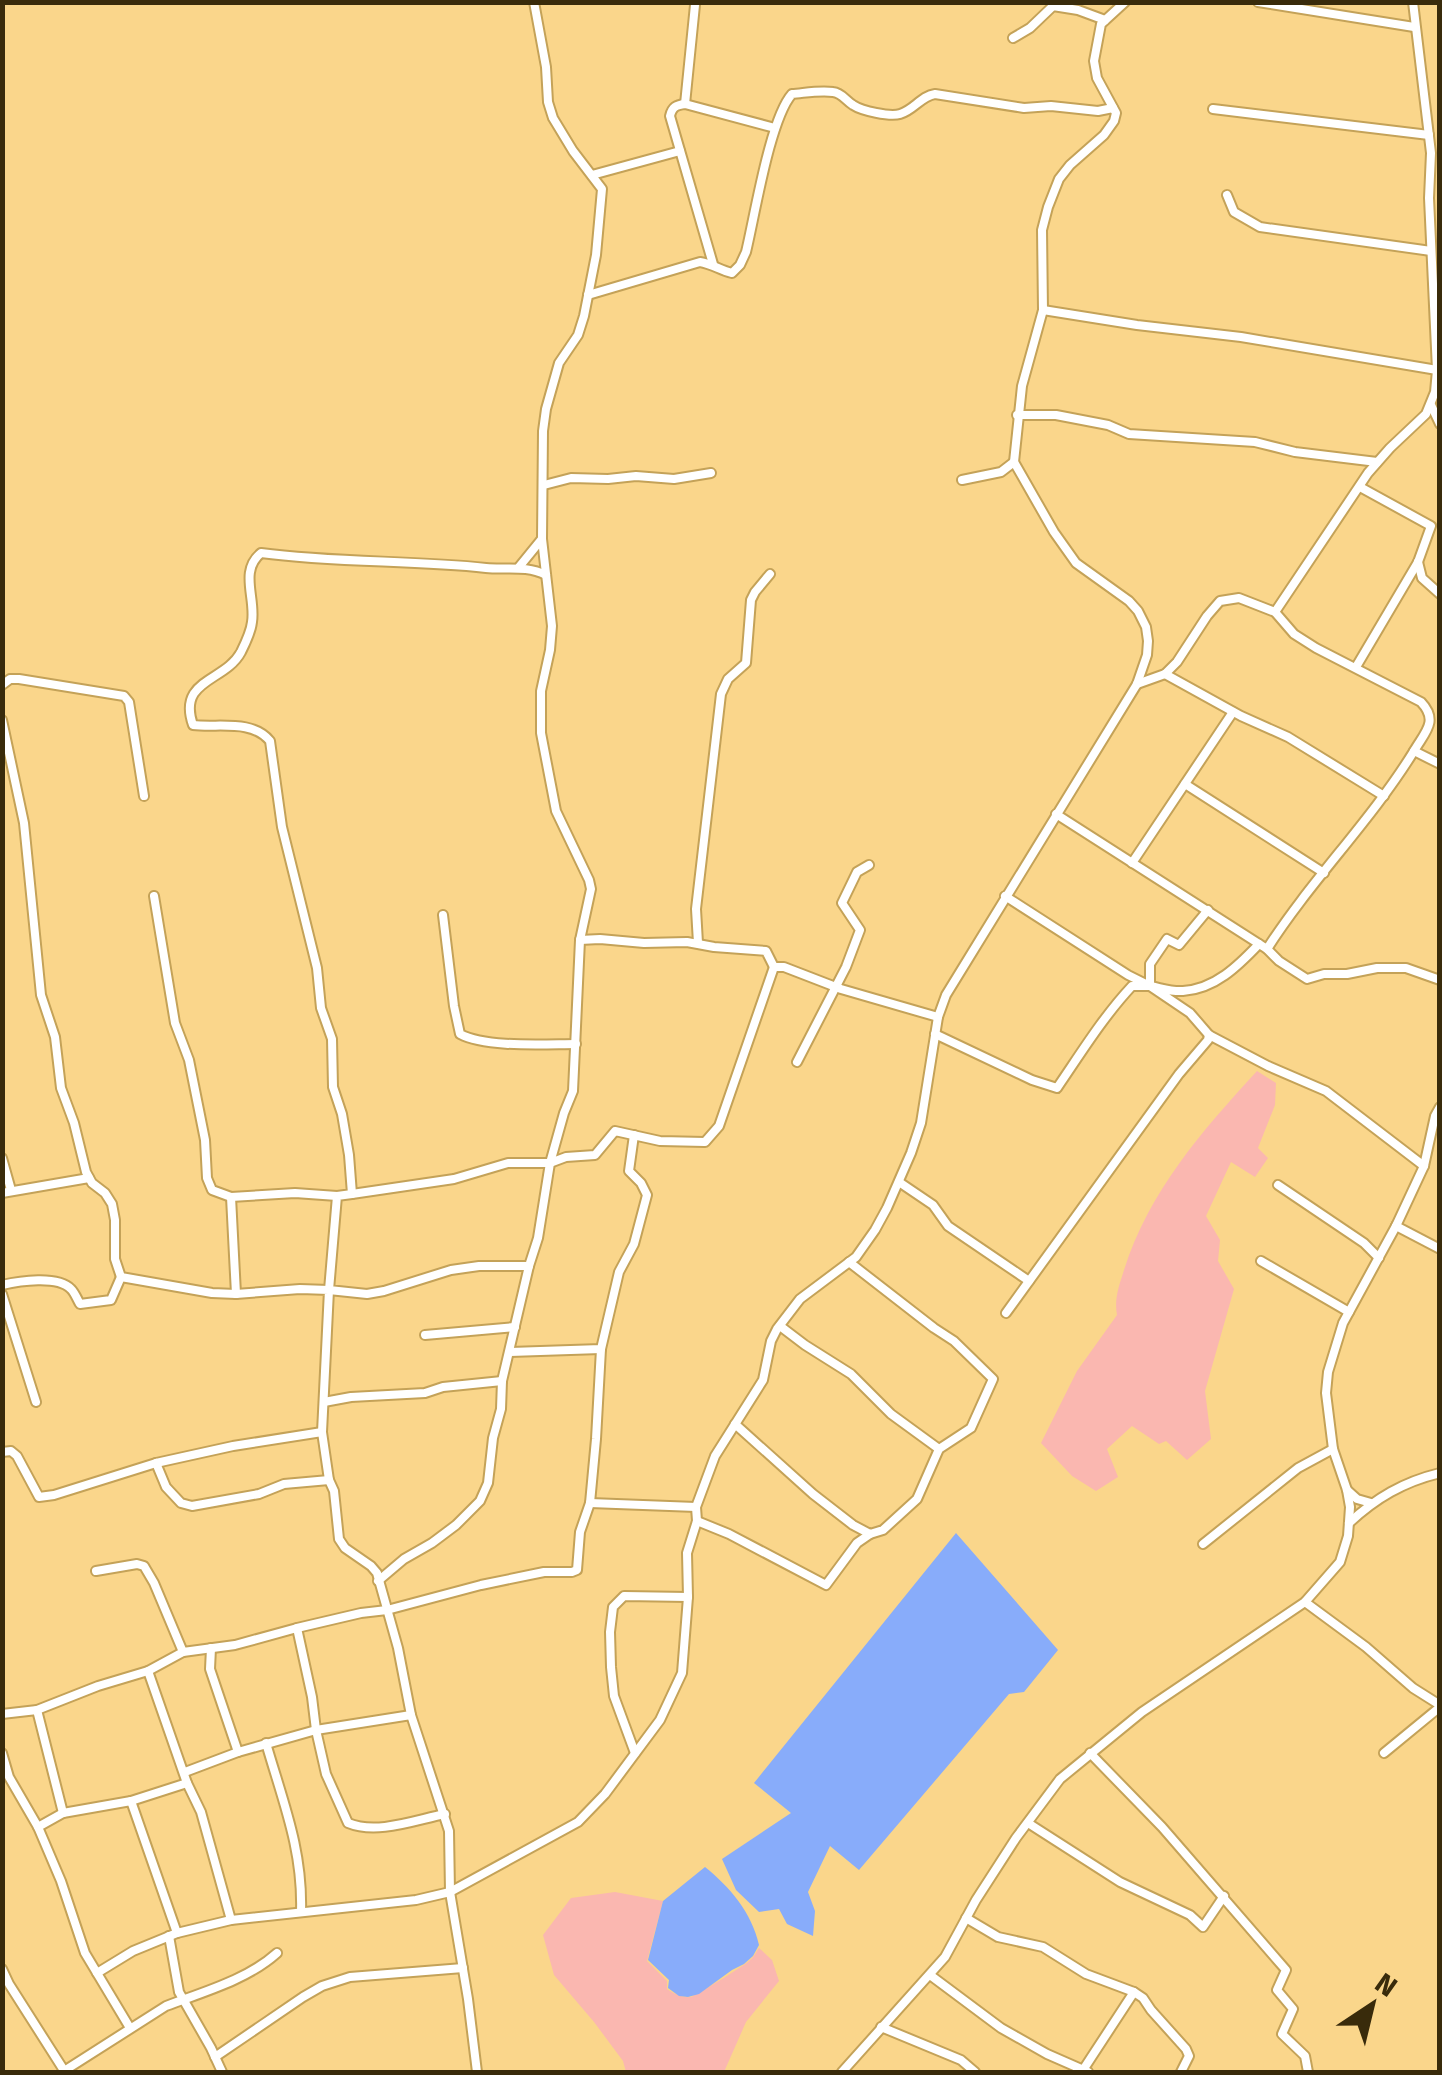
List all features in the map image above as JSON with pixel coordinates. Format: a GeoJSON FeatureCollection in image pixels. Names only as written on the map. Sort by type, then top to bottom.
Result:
{"type":"FeatureCollection","features":[{"type":"Feature","properties":{"kind":"street"},"geometry":{"type":"LineString","coordinates":[[378,1581],[404,1559],[447,1533],[480,1501],[488,1483],[502,1381],[538,1238],[550,1164],[573,1091],[580,940],[590,889],[556,811],[542,733],[540,701],[552,626],[542,539],[544,431],[559,363],[578,335],[588,295],[602,190],[553,118],[534,2]]}},
{"type":"Feature","properties":{"kind":"street"},"geometry":{"type":"LineString","coordinates":[[97,1973],[133,1951],[173,1934],[231,1920],[416,1900],[450,1892],[578,1822],[605,1794],[660,1720],[682,1673],[688,1553],[697,1521],[696,1507],[715,1456],[763,1380],[771,1341],[780,1326],[800,1299],[856,1257],[876,1230],[921,1123],[938,1017],[953,982],[1137,684],[1147,654],[1146,627],[1138,611],[1076,563],[1014,462],[1022,386],[1042,310],[1042,230],[1059,179],[1114,121],[1114,108],[1097,78],[1094,61],[1101,24],[1125,2]]}},
{"type":"Feature","properties":{"kind":"street"},"geometry":{"type":"LineString","coordinates":[[1258,2],[1414,27]]}},
{"type":"Feature","properties":{"kind":"street"},"geometry":{"type":"LineString","coordinates":[[1275,612],[1377,462],[1431,405],[1438,370],[1429,135],[1413,2]]}},
{"type":"Feature","properties":{"kind":"street"},"geometry":{"type":"LineString","coordinates":[[685,104],[695,4]]}},
{"type":"Feature","properties":{"kind":"street"},"geometry":{"type":"LineString","coordinates":[[1012,38],[1030,28],[1053,6],[1105,20]]}},
{"type":"Feature","properties":{"kind":"street"},"geometry":{"type":"LineString","coordinates":[[588,295],[700,262],[732,273],[746,252],[775,128],[792,94],[832,92],[865,111],[893,114],[902,114],[928,94],[1024,108],[1051,106],[1098,112],[1114,108]]}},
{"type":"Feature","properties":{"kind":"street"},"geometry":{"type":"LineString","coordinates":[[713,264],[670,116],[672,110],[685,104],[775,128]]}},
{"type":"Feature","properties":{"kind":"street"},"geometry":{"type":"LineString","coordinates":[[1213,109],[1429,135]]}},
{"type":"Feature","properties":{"kind":"street"},"geometry":{"type":"LineString","coordinates":[[592,175],[680,151]]}},
{"type":"Feature","properties":{"kind":"street"},"geometry":{"type":"LineString","coordinates":[[1227,195],[1234,212],[1260,227],[1431,251]]}},
{"type":"Feature","properties":{"kind":"street"},"geometry":{"type":"LineString","coordinates":[[1042,310],[1241,337],[1438,370]]}},
{"type":"Feature","properties":{"kind":"street"},"geometry":{"type":"LineString","coordinates":[[1431,405],[1440,424]]}},
{"type":"Feature","properties":{"kind":"street"},"geometry":{"type":"LineString","coordinates":[[1017,416],[1056,415],[1108,425],[1129,434],[1255,442],[1296,452],[1377,462]]}},
{"type":"Feature","properties":{"kind":"street"},"geometry":{"type":"LineString","coordinates":[[962,480],[1001,472],[1014,462]]}},
{"type":"Feature","properties":{"kind":"street"},"geometry":{"type":"LineString","coordinates":[[544,485],[571,478],[608,480],[636,476],[674,480],[711,473]]}},
{"type":"Feature","properties":{"kind":"street"},"geometry":{"type":"LineString","coordinates":[[1360,487],[1430,526]]}},
{"type":"Feature","properties":{"kind":"street"},"geometry":{"type":"LineString","coordinates":[[1356,667],[1418,562],[1430,526],[1440,514]]}},
{"type":"Feature","properties":{"kind":"street"},"geometry":{"type":"LineString","coordinates":[[519,567],[542,539]]}},
{"type":"Feature","properties":{"kind":"street"},"geometry":{"type":"LineString","coordinates":[[352,1194],[350,1156],[332,1080],[332,1039],[282,827],[270,741],[260,732],[235,725],[193,725],[189,706],[195,690],[231,665],[242,650],[252,622],[249,576],[255,558],[261,554],[447,563],[504,570],[519,567],[546,574]]}},
{"type":"Feature","properties":{"kind":"street"},"geometry":{"type":"LineString","coordinates":[[1418,562],[1422,578],[1440,594]]}},
{"type":"Feature","properties":{"kind":"street"},"geometry":{"type":"LineString","coordinates":[[698,943],[696,909],[720,694],[728,679],[746,664],[751,600],[770,574]]}},
{"type":"Feature","properties":{"kind":"street"},"geometry":{"type":"LineString","coordinates":[[935,1034],[1057,1088],[1098,1026],[1132,986],[1185,992],[1219,981],[1262,947],[1384,796],[1431,722],[1430,711],[1421,702],[1316,648],[1294,634],[1275,612],[1239,598],[1220,601],[1165,674],[1137,684]]}},
{"type":"Feature","properties":{"kind":"street"},"geometry":{"type":"LineString","coordinates":[[1165,674],[1288,737],[1384,796]]}},
{"type":"Feature","properties":{"kind":"street"},"geometry":{"type":"LineString","coordinates":[[2,686],[10,678],[19,678],[124,696],[130,702],[144,796]]}},
{"type":"Feature","properties":{"kind":"street"},"geometry":{"type":"LineString","coordinates":[[1132,863],[1233,712]]}},
{"type":"Feature","properties":{"kind":"street"},"geometry":{"type":"LineString","coordinates":[[2,720],[24,823],[41,995],[55,1037],[62,1088],[79,1152],[89,1178],[112,1204],[116,1220],[115,1259],[122,1278],[111,1300],[80,1304],[64,1284],[44,1280],[2,1285]]}},
{"type":"Feature","properties":{"kind":"street"},"geometry":{"type":"LineString","coordinates":[[1414,752],[1440,764]]}},
{"type":"Feature","properties":{"kind":"street"},"geometry":{"type":"LineString","coordinates":[[1185,784],[1324,873]]}},
{"type":"Feature","properties":{"kind":"street"},"geometry":{"type":"LineString","coordinates":[[1056,814],[1307,978],[1406,968],[1440,980]]}},
{"type":"Feature","properties":{"kind":"street"},"geometry":{"type":"LineString","coordinates":[[797,1062],[846,967],[860,930],[842,903],[857,872],[869,865]]}},
{"type":"Feature","properties":{"kind":"street"},"geometry":{"type":"LineString","coordinates":[[154,896],[176,1023],[190,1060],[204,1140],[206,1178],[212,1190],[231,1197],[295,1193],[336,1196],[454,1179],[508,1163],[550,1164],[566,1156],[595,1154],[615,1131],[660,1141],[704,1142],[719,1126],[774,968],[766,952],[698,943],[580,940]]}},
{"type":"Feature","properties":{"kind":"street"},"geometry":{"type":"LineString","coordinates":[[1005,896],[1190,1013],[1209,1035],[1326,1091],[1424,1166]]}},
{"type":"Feature","properties":{"kind":"street"},"geometry":{"type":"LineString","coordinates":[[1150,986],[1150,964],[1167,938],[1179,945],[1208,910]]}},
{"type":"Feature","properties":{"kind":"street"},"geometry":{"type":"LineString","coordinates":[[443,915],[460,1034],[483,1041],[576,1044]]}},
{"type":"Feature","properties":{"kind":"street"},"geometry":{"type":"LineString","coordinates":[[774,968],[784,967],[834,987],[938,1017]]}},
{"type":"Feature","properties":{"kind":"street"},"geometry":{"type":"LineString","coordinates":[[1006,1312],[1209,1035]]}},
{"type":"Feature","properties":{"kind":"street"},"geometry":{"type":"LineString","coordinates":[[842,2072],[945,1957],[1028,1822],[1060,1779],[1142,1712],[1305,1602],[1340,1562],[1348,1536],[1350,1507],[1333,1449],[1326,1393],[1328,1372],[1348,1312],[1435,1145],[1435,1116],[1440,1106]]}},
{"type":"Feature","properties":{"kind":"street"},"geometry":{"type":"LineString","coordinates":[[2,1714],[37,1710],[148,1671],[183,1652],[388,1610],[481,1585],[544,1572],[577,1570],[580,1532],[590,1503],[601,1349],[619,1272],[634,1244],[647,1195],[630,1171],[634,1135]]}},
{"type":"Feature","properties":{"kind":"street"},"geometry":{"type":"LineString","coordinates":[[2,1158],[7,1192],[89,1178]]}},
{"type":"Feature","properties":{"kind":"street"},"geometry":{"type":"LineString","coordinates":[[899,1182],[933,1205],[948,1226],[1029,1281]]}},
{"type":"Feature","properties":{"kind":"street"},"geometry":{"type":"LineString","coordinates":[[1278,1185],[1364,1242],[1378,1258]]}},
{"type":"Feature","properties":{"kind":"street"},"geometry":{"type":"LineString","coordinates":[[336,1196],[322,1432],[328,1480],[345,1548],[377,1573],[411,1715],[449,1831],[450,1892],[477,2072]]}},
{"type":"Feature","properties":{"kind":"street"},"geometry":{"type":"LineString","coordinates":[[231,1197],[236,1294]]}},
{"type":"Feature","properties":{"kind":"street"},"geometry":{"type":"LineString","coordinates":[[1396,1226],[1440,1249]]}},
{"type":"Feature","properties":{"kind":"street"},"geometry":{"type":"LineString","coordinates":[[1261,1261],[1348,1312]]}},
{"type":"Feature","properties":{"kind":"street"},"geometry":{"type":"LineString","coordinates":[[697,1521],[826,1586],[857,1543],[883,1530],[916,1499],[939,1449],[971,1428],[993,1380],[954,1341],[849,1262]]}},
{"type":"Feature","properties":{"kind":"street"},"geometry":{"type":"LineString","coordinates":[[122,1278],[236,1294],[300,1289],[367,1294],[451,1270],[529,1266]]}},
{"type":"Feature","properties":{"kind":"street"},"geometry":{"type":"LineString","coordinates":[[2,1294],[36,1402]]}},
{"type":"Feature","properties":{"kind":"street"},"geometry":{"type":"LineString","coordinates":[[780,1326],[851,1374],[892,1414],[939,1449]]}},
{"type":"Feature","properties":{"kind":"street"},"geometry":{"type":"LineString","coordinates":[[425,1336],[514,1327]]}},
{"type":"Feature","properties":{"kind":"street"},"geometry":{"type":"LineString","coordinates":[[510,1352],[601,1349]]}},
{"type":"Feature","properties":{"kind":"street"},"geometry":{"type":"LineString","coordinates":[[324,1402],[502,1381]]}},
{"type":"Feature","properties":{"kind":"street"},"geometry":{"type":"LineString","coordinates":[[735,1424],[813,1494],[870,1534]]}},
{"type":"Feature","properties":{"kind":"street"},"geometry":{"type":"LineString","coordinates":[[2,1452],[17,1456],[39,1497],[156,1463],[322,1432]]}},
{"type":"Feature","properties":{"kind":"street"},"geometry":{"type":"LineString","coordinates":[[1204,1544],[1298,1468],[1333,1449]]}},
{"type":"Feature","properties":{"kind":"street"},"geometry":{"type":"LineString","coordinates":[[156,1463],[166,1486],[180,1503],[192,1506],[259,1494],[284,1484],[328,1480]]}},
{"type":"Feature","properties":{"kind":"street"},"geometry":{"type":"LineString","coordinates":[[1349,1524],[1388,1492],[1440,1473]]}},
{"type":"Feature","properties":{"kind":"street"},"geometry":{"type":"LineString","coordinates":[[1346,1490],[1371,1503]]}},
{"type":"Feature","properties":{"kind":"street"},"geometry":{"type":"LineString","coordinates":[[590,1503],[696,1507]]}},
{"type":"Feature","properties":{"kind":"street"},"geometry":{"type":"LineString","coordinates":[[96,1571],[144,1566],[183,1652]]}},
{"type":"Feature","properties":{"kind":"street"},"geometry":{"type":"LineString","coordinates":[[635,1754],[614,1696],[610,1632],[613,1607],[624,1596],[688,1597]]}},
{"type":"Feature","properties":{"kind":"street"},"geometry":{"type":"LineString","coordinates":[[1305,1602],[1440,1706],[1384,1753]]}},
{"type":"Feature","properties":{"kind":"street"},"geometry":{"type":"LineString","coordinates":[[296,1628],[326,1774],[348,1823],[383,1826],[444,1814]]}},
{"type":"Feature","properties":{"kind":"street"},"geometry":{"type":"LineString","coordinates":[[210,1648],[210,1669],[238,1752]]}},
{"type":"Feature","properties":{"kind":"street"},"geometry":{"type":"LineString","coordinates":[[148,1671],[201,1812],[231,1920]]}},
{"type":"Feature","properties":{"kind":"street"},"geometry":{"type":"LineString","coordinates":[[37,1710],[63,1814]]}},
{"type":"Feature","properties":{"kind":"street"},"geometry":{"type":"LineString","coordinates":[[185,1772],[316,1730],[411,1715]]}},
{"type":"Feature","properties":{"kind":"street"},"geometry":{"type":"LineString","coordinates":[[266,1743],[299,1858],[301,1912]]}},
{"type":"Feature","properties":{"kind":"street"},"geometry":{"type":"LineString","coordinates":[[2,1752],[9,1777],[38,1827],[61,1881],[82,1944],[130,2028]]}},
{"type":"Feature","properties":{"kind":"street"},"geometry":{"type":"LineString","coordinates":[[1090,1753],[1162,1826],[1286,1970],[1277,1990],[1293,2009],[1282,2034],[1305,2056],[1308,2072]]}},
{"type":"Feature","properties":{"kind":"street"},"geometry":{"type":"LineString","coordinates":[[38,1827],[63,1814],[131,1801],[188,1783]]}},
{"type":"Feature","properties":{"kind":"street"},"geometry":{"type":"LineString","coordinates":[[131,1801],[173,1934],[179,1992],[222,2072]]}},
{"type":"Feature","properties":{"kind":"street"},"geometry":{"type":"LineString","coordinates":[[1028,1822],[1120,1882],[1190,1915],[1203,1927],[1224,1896]]}},
{"type":"Feature","properties":{"kind":"street"},"geometry":{"type":"LineString","coordinates":[[966,1918],[998,1936],[1043,1947],[1086,1974],[1143,1998],[1186,2049],[1189,2056],[1181,2072]]}},
{"type":"Feature","properties":{"kind":"street"},"geometry":{"type":"LineString","coordinates":[[2,1970],[64,2072],[166,2006],[258,1968],[277,1953]]}},
{"type":"Feature","properties":{"kind":"street"},"geometry":{"type":"LineString","coordinates":[[215,2057],[303,1997],[336,1981],[463,1968]]}},
{"type":"Feature","properties":{"kind":"street"},"geometry":{"type":"LineString","coordinates":[[930,1975],[1001,2028],[1085,2072],[1134,1992]]}},
{"type":"Feature","properties":{"kind":"street"},"geometry":{"type":"LineString","coordinates":[[881,2027],[962,2060],[974,2072]]}},
{"type":"Feature","properties":{"kind":"shaded area"},"geometry":{"type":"Polygon","coordinates":[[[1257,1071],[1276,1083],[1275,1105],[1258,1148],[1268,1158],[1255,1177],[1231,1162],[1206,1216],[1220,1240],[1218,1261],[1234,1289],[1205,1391],[1211,1439],[1187,1460],[1166,1441],[1159,1444],[1132,1426],[1107,1449],[1118,1477],[1096,1491],[1072,1476],[1041,1443],[1077,1371],[1117,1315],[1124,1270],[1163,1188],[1197,1140],[1257,1071]]]}},
{"type":"Feature","properties":{"kind":"shaded area"},"geometry":{"type":"Polygon","coordinates":[[[615,1892],[663,1901],[647,1961],[667,1981],[667,1989],[678,1995],[691,1997],[701,1992],[745,1964],[759,1948],[772,1960],[779,1981],[746,2022],[724,2072],[626,2072],[623,2061],[554,1975],[543,1935],[571,1898],[615,1892]]]}},
{"type":"Feature","properties":{"kind":"water"},"geometry":{"type":"Polygon","coordinates":[[[956,1533],[1058,1650],[1024,1692],[1009,1694],[859,1870],[830,1846],[808,1892],[815,1911],[813,1936],[787,1924],[779,1909],[759,1912],[736,1890],[722,1859],[791,1813],[754,1783],[956,1533]]]}},
{"type":"Feature","properties":{"kind":"water"},"geometry":{"type":"Polygon","coordinates":[[[705,1867],[739,1902],[759,1945],[744,1964],[699,1994],[679,1996],[668,1988],[669,1980],[648,1960],[663,1901],[705,1867]]]}}]}
